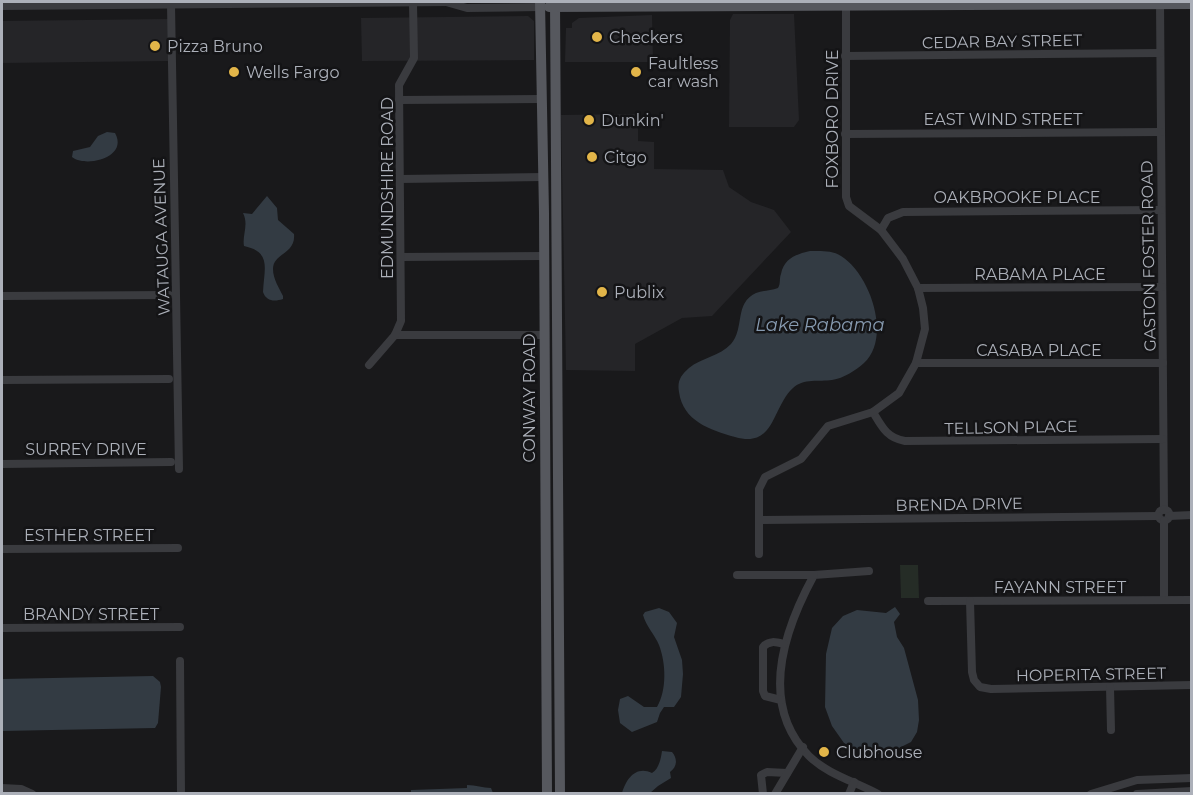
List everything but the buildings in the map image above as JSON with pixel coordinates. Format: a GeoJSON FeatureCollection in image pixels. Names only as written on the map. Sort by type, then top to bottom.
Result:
{"type":"FeatureCollection","features":[{"type":"Feature","properties":{"kind":"main road"},"geometry":{"type":"LineString","coordinates":[[540,4],[1191,4]]}},
{"type":"Feature","properties":{"kind":"main road","name":"CONWAY ROAD"},"geometry":{"type":"LineString","coordinates":[[540,4],[544,213],[547,794]]}},
{"type":"Feature","properties":{"kind":"main road","name":"CONWAY ROAD"},"geometry":{"type":"LineString","coordinates":[[555,4],[560,794]]}},
{"type":"Feature","properties":{"kind":"main road"},"geometry":{"type":"LineString","coordinates":[[544,213],[548,241],[556,255]]}},
{"type":"Feature","properties":{"kind":"main road"},"geometry":{"type":"LineString","coordinates":[[543,256],[556,283]]}},
{"type":"Feature","properties":{"kind":"main road"},"geometry":{"type":"LineString","coordinates":[[544,383],[549,390],[557,423]]}},
{"type":"Feature","properties":{"kind":"main road"},"geometry":{"type":"LineString","coordinates":[[547,734],[555,746],[560,772]]}},
{"type":"Feature","properties":{"kind":"street"},"geometry":{"type":"LineString","coordinates":[[2,6],[117,3],[447,2],[467,8],[540,4]]}},
{"type":"Feature","properties":{"kind":"street","name":"EDMUNDSHIRE ROAD"},"geometry":{"type":"LineString","coordinates":[[369,365],[395,335],[401,321],[399,84],[414,58],[413,3]]}},
{"type":"Feature","properties":{"kind":"street","name":"GASTON FOSTER ROAD"},"geometry":{"type":"LineString","coordinates":[[1160,3],[1164,600]]}},
{"type":"Feature","properties":{"kind":"street","name":"WATAUGA AVENUE"},"geometry":{"type":"LineString","coordinates":[[171,4],[172,183],[176,235],[179,469]]}},
{"type":"Feature","properties":{"kind":"street","name":"FOXBORO DRIVE"},"geometry":{"type":"LineString","coordinates":[[759,554],[759,489],[765,477],[801,459],[828,426],[873,412],[899,393],[916,363],[925,329],[918,288],[903,259],[881,230],[849,206],[846,197],[846,4]]}},
{"type":"Feature","properties":{"kind":"street","name":"CEDAR BAY STREET"},"geometry":{"type":"LineString","coordinates":[[845,56],[1160,53]]}},
{"type":"Feature","properties":{"kind":"street"},"geometry":{"type":"LineString","coordinates":[[399,100],[541,99]]}},
{"type":"Feature","properties":{"kind":"street","name":"EAST WIND STREET"},"geometry":{"type":"LineString","coordinates":[[845,134],[1161,132]]}},
{"type":"Feature","properties":{"kind":"street"},"geometry":{"type":"LineString","coordinates":[[400,179],[543,177]]}},
{"type":"Feature","properties":{"kind":"street","name":"OAKBROOKE PLACE"},"geometry":{"type":"LineString","coordinates":[[881,230],[888,218],[903,212],[1161,210]]}},
{"type":"Feature","properties":{"kind":"street"},"geometry":{"type":"LineString","coordinates":[[401,257],[543,256]]}},
{"type":"Feature","properties":{"kind":"street","name":"RABAMA PLACE"},"geometry":{"type":"LineString","coordinates":[[918,288],[1162,287]]}},
{"type":"Feature","properties":{"kind":"street"},"geometry":{"type":"LineString","coordinates":[[2,296],[169,295]]}},
{"type":"Feature","properties":{"kind":"street"},"geometry":{"type":"LineString","coordinates":[[395,335],[544,335]]}},
{"type":"Feature","properties":{"kind":"street","name":"CASABA PLACE"},"geometry":{"type":"LineString","coordinates":[[916,363],[1163,363]]}},
{"type":"Feature","properties":{"kind":"street"},"geometry":{"type":"LineString","coordinates":[[2,380],[169,379]]}},
{"type":"Feature","properties":{"kind":"street","name":"TELLSON PLACE"},"geometry":{"type":"LineString","coordinates":[[873,412],[892,439],[905,441],[1163,439]]}},
{"type":"Feature","properties":{"kind":"street","name":"SURREY DRIVE"},"geometry":{"type":"LineString","coordinates":[[2,464],[171,462]]}},
{"type":"Feature","properties":{"kind":"street"},"geometry":{"type":"LineString","coordinates":[[545,516],[558,515]]}},
{"type":"Feature","properties":{"kind":"street","name":"BRENDA DRIVE"},"geometry":{"type":"LineString","coordinates":[[759,520],[1191,515]]}},
{"type":"Feature","properties":{"kind":"street","name":"ESTHER STREET"},"geometry":{"type":"LineString","coordinates":[[2,549],[178,548]]}},
{"type":"Feature","properties":{"kind":"street"},"geometry":{"type":"LineString","coordinates":[[737,575],[814,575],[869,571]]}},
{"type":"Feature","properties":{"kind":"street"},"geometry":{"type":"LineString","coordinates":[[814,575],[801,598],[784,644],[780,672],[781,700],[793,735],[809,756],[825,768],[878,794]]}},
{"type":"Feature","properties":{"kind":"street","name":"FAYANN STREET"},"geometry":{"type":"LineString","coordinates":[[928,601],[1191,600]]}},
{"type":"Feature","properties":{"kind":"street","name":"HOPERITA STREET"},"geometry":{"type":"LineString","coordinates":[[970,601],[974,680],[980,687],[992,689],[1191,685]]}},
{"type":"Feature","properties":{"kind":"street","name":"BRANDY STREET"},"geometry":{"type":"LineString","coordinates":[[2,628],[180,627]]}},
{"type":"Feature","properties":{"kind":"street"},"geometry":{"type":"LineString","coordinates":[[781,700],[765,696],[763,691],[763,647],[774,642],[784,644]]}},
{"type":"Feature","properties":{"kind":"street"},"geometry":{"type":"LineString","coordinates":[[180,661],[181,794]]}},
{"type":"Feature","properties":{"kind":"street"},"geometry":{"type":"LineString","coordinates":[[1110,687],[1111,730]]}},
{"type":"Feature","properties":{"kind":"street"},"geometry":{"type":"LineString","coordinates":[[775,794],[802,747]]}},
{"type":"Feature","properties":{"kind":"street"},"geometry":{"type":"LineString","coordinates":[[763,794],[761,775],[767,772],[787,773]]}},
{"type":"Feature","properties":{"kind":"street"},"geometry":{"type":"LineString","coordinates":[[1091,794],[1137,780],[1191,778]]}},
{"type":"Feature","properties":{"kind":"street"},"geometry":{"type":"LineString","coordinates":[[849,794],[854,782]]}},
{"type":"Feature","properties":{"kind":"street"},"geometry":{"type":"LineString","coordinates":[[2,788],[21,789],[32,794]]}},
{"type":"Feature","properties":{"kind":"street"},"geometry":{"type":"LineString","coordinates":[[1137,794],[1191,791]]}},
{"type":"Feature","properties":{"kind":"shaded area"},"geometry":{"type":"Polygon","coordinates":[[[733,14],[794,14],[799,120],[794,127],[729,127],[730,20],[733,14]]]}},
{"type":"Feature","properties":{"kind":"shaded area"},"geometry":{"type":"Polygon","coordinates":[[[652,15],[653,62],[565,62],[566,28],[572,28],[572,23],[579,18],[652,15]]]}},
{"type":"Feature","properties":{"kind":"shaded area"},"geometry":{"type":"Polygon","coordinates":[[[528,16],[534,21],[534,60],[362,61],[361,18],[528,16]]]}},
{"type":"Feature","properties":{"kind":"shaded area"},"geometry":{"type":"Polygon","coordinates":[[[168,19],[168,61],[2,63],[2,21],[168,19]]]}},
{"type":"Feature","properties":{"kind":"shaded area"},"geometry":{"type":"Polygon","coordinates":[[[638,114],[638,141],[654,142],[654,169],[723,170],[729,187],[751,202],[774,210],[791,232],[712,316],[682,318],[635,344],[635,371],[566,370],[561,115],[638,114]]]}},
{"type":"Feature","properties":{"kind":"shaded area"},"geometry":{"type":"Polygon","coordinates":[[[900,565],[918,565],[919,598],[901,598],[900,565]]]}},
{"type":"Feature","properties":{"kind":"water"},"geometry":{"type":"Polygon","coordinates":[[[107,132],[115,133],[118,142],[111,154],[95,161],[78,160],[72,157],[73,151],[90,147],[98,136],[107,132]]]}},
{"type":"Feature","properties":{"kind":"water"},"geometry":{"type":"Polygon","coordinates":[[[267,196],[277,208],[278,220],[294,234],[292,246],[274,264],[274,276],[283,296],[283,299],[276,300],[268,299],[263,292],[265,269],[263,257],[259,252],[244,246],[243,213],[252,214],[267,196]]]}},
{"type":"Feature","properties":{"kind":"water","name":"Lake Rabama"},"geometry":{"type":"Polygon","coordinates":[[[810,251],[826,251],[841,256],[861,277],[874,306],[877,322],[872,352],[864,363],[845,376],[797,385],[786,396],[765,432],[758,437],[748,439],[735,437],[699,423],[686,410],[682,402],[679,381],[682,376],[694,365],[727,348],[735,338],[742,309],[749,297],[778,288],[780,276],[788,260],[810,251]]]}},
{"type":"Feature","properties":{"kind":"water"},"geometry":{"type":"Polygon","coordinates":[[[895,607],[900,614],[894,622],[897,637],[904,648],[918,700],[919,720],[917,732],[911,742],[895,750],[878,754],[844,743],[832,726],[825,707],[826,654],[832,628],[843,616],[857,610],[886,613],[895,607]]]}},
{"type":"Feature","properties":{"kind":"water"},"geometry":{"type":"Polygon","coordinates":[[[659,608],[669,612],[677,623],[674,637],[682,660],[681,697],[674,707],[664,707],[657,722],[632,732],[620,723],[618,710],[620,699],[628,696],[644,707],[657,707],[663,693],[664,668],[661,652],[643,615],[645,612],[659,608]]]}},
{"type":"Feature","properties":{"kind":"water"},"geometry":{"type":"Polygon","coordinates":[[[153,676],[160,682],[161,687],[158,723],[155,728],[2,731],[2,679],[153,676]]]}},
{"type":"Feature","properties":{"kind":"water"},"geometry":{"type":"Polygon","coordinates":[[[662,751],[672,752],[676,760],[670,772],[671,778],[650,793],[622,793],[632,775],[641,771],[652,773],[656,769],[662,751]]]}},
{"type":"Feature","properties":{"kind":"water"},"geometry":{"type":"Polygon","coordinates":[[[467,785],[491,788],[493,793],[411,793],[411,790],[467,788],[467,785]]]}},
{"type":"Feature","properties":{"kind":"place","name":"Checkers"},"geometry":{"type":"Point","coordinates":[597,37]}},
{"type":"Feature","properties":{"kind":"place","name":"Pizza Bruno"},"geometry":{"type":"Point","coordinates":[155,46]}},
{"type":"Feature","properties":{"kind":"place","name":"Wells Fargo"},"geometry":{"type":"Point","coordinates":[234,72]}},
{"type":"Feature","properties":{"kind":"place","name":"Faultless car wash"},"geometry":{"type":"Point","coordinates":[636,72]}},
{"type":"Feature","properties":{"kind":"place","name":"Dunkin'"},"geometry":{"type":"Point","coordinates":[589,120]}},
{"type":"Feature","properties":{"kind":"place","name":"Citgo"},"geometry":{"type":"Point","coordinates":[592,157]}},
{"type":"Feature","properties":{"kind":"place","name":"Publix"},"geometry":{"type":"Point","coordinates":[602,292]}},
{"type":"Feature","properties":{"kind":"place","name":"Clubhouse"},"geometry":{"type":"Point","coordinates":[824,752]}}]}
